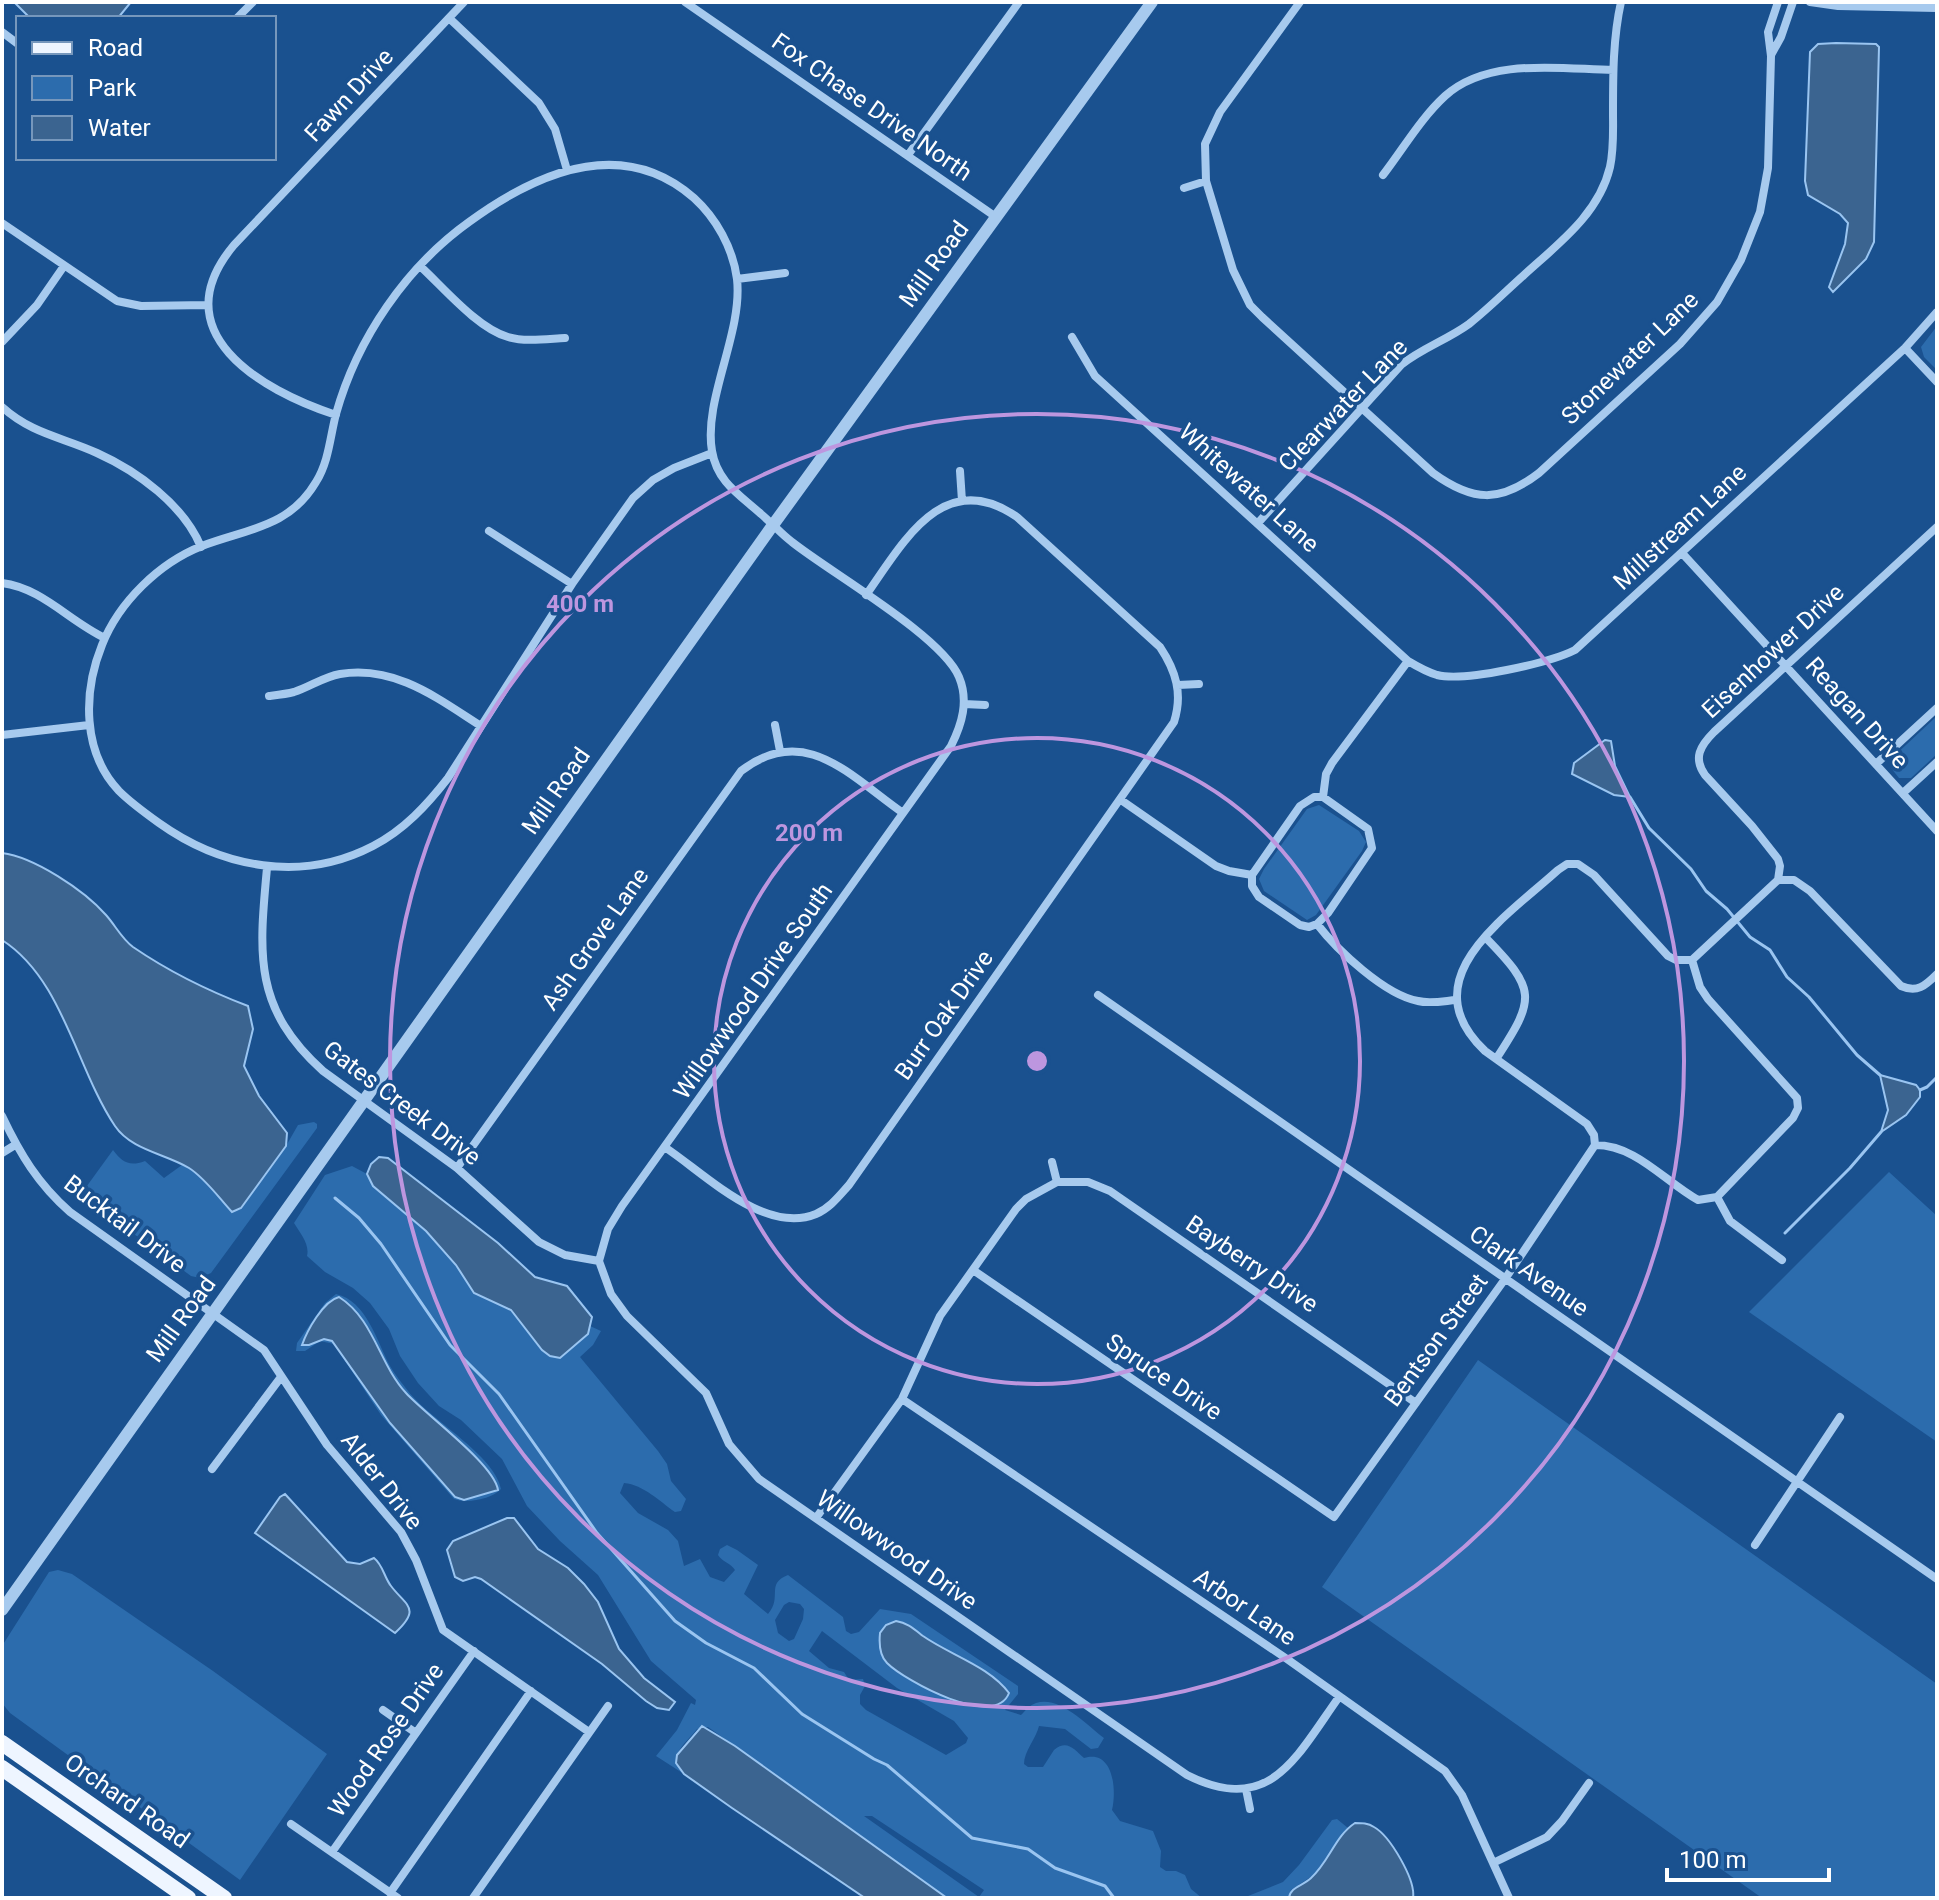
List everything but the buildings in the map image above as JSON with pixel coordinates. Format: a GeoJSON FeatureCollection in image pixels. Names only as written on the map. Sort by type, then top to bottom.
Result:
{"type":"FeatureCollection","features":[{"type":"Feature","properties":{"kind":"main road","name":"Orchard Road"},"geometry":{"type":"LineString","coordinates":[[2,1743],[224,1898]]}},
{"type":"Feature","properties":{"kind":"main road","name":"Orchard Road"},"geometry":{"type":"LineString","coordinates":[[2,1768],[188,1898]]}},
{"type":"Feature","properties":{"kind":"street","name":"Fawn Drive"},"geometry":{"type":"LineString","coordinates":[[207,305],[213,275],[228,252],[464,2]]}},
{"type":"Feature","properties":{"kind":"street","name":"Fox Chase Drive North"},"geometry":{"type":"LineString","coordinates":[[685,2],[996,217]]}},
{"type":"Feature","properties":{"kind":"street"},"geometry":{"type":"LineString","coordinates":[[908,155],[1019,2]]}},
{"type":"Feature","properties":{"kind":"street","name":"Mill Road"},"geometry":{"type":"LineString","coordinates":[[2,1610],[773,525],[1152,2]]}},
{"type":"Feature","properties":{"kind":"street","name":"Stonewater Lane"},"geometry":{"type":"LineString","coordinates":[[1300,2],[1211,127],[1205,144],[1206,181],[1233,270],[1250,305],[1362,409],[1454,488],[1476,495],[1500,494],[1521,486],[1539,473],[1680,344],[1717,302],[1741,260],[1760,212],[1768,168],[1771,56],[1768,32],[1778,2]]}},
{"type":"Feature","properties":{"kind":"street","name":"Clearwater Lane"},"geometry":{"type":"LineString","coordinates":[[1258,523],[1401,365],[1485,311],[1590,210],[1603,188],[1610,166],[1613,70],[1621,2]]}},
{"type":"Feature","properties":{"kind":"street","name":"Stonewater Lane"},"geometry":{"type":"LineString","coordinates":[[1771,56],[1793,2]]}},
{"type":"Feature","properties":{"kind":"street"},"geometry":{"type":"LineString","coordinates":[[1810,2],[1838,6],[1937,8]]}},
{"type":"Feature","properties":{"kind":"street"},"geometry":{"type":"LineString","coordinates":[[449,18],[539,103],[555,129],[567,170]]}},
{"type":"Feature","properties":{"kind":"street"},"geometry":{"type":"LineString","coordinates":[[1383,175],[1427,115],[1446,95],[1467,81],[1514,69],[1613,70]]}},
{"type":"Feature","properties":{"kind":"street"},"geometry":{"type":"LineString","coordinates":[[712,453],[674,468],[653,480],[633,498],[572,584],[448,778],[425,808],[371,847],[316,865],[267,868],[224,857],[198,847],[135,806],[103,769],[89,725],[93,676],[105,638],[129,601],[165,567],[201,547],[273,523],[300,503],[317,482],[329,453],[336,415],[358,357],[378,320],[420,266],[466,223],[498,202],[567,170],[609,164],[630,166],[673,182],[706,210],[719,229],[733,260],[737,279],[734,321],[711,430],[712,453],[724,480],[790,541],[948,658],[960,679],[964,704],[985,705]]}},
{"type":"Feature","properties":{"kind":"street"},"geometry":{"type":"LineString","coordinates":[[1184,188],[1206,181]]}},
{"type":"Feature","properties":{"kind":"street"},"geometry":{"type":"LineString","coordinates":[[2,223],[105,294],[129,305],[207,305],[217,338],[227,353],[293,398],[336,415]]}},
{"type":"Feature","properties":{"kind":"street"},"geometry":{"type":"LineString","coordinates":[[2,342],[37,305],[64,266]]}},
{"type":"Feature","properties":{"kind":"street"},"geometry":{"type":"LineString","coordinates":[[420,266],[489,329],[522,340],[565,338]]}},
{"type":"Feature","properties":{"kind":"street"},"geometry":{"type":"LineString","coordinates":[[737,279],[785,273]]}},
{"type":"Feature","properties":{"kind":"street","name":"Millstream Lane"},"geometry":{"type":"LineString","coordinates":[[1408,661],[1440,676],[1463,676],[1558,659],[1575,650],[1905,348],[1937,312]]}},
{"type":"Feature","properties":{"kind":"street","name":"Whitewater Lane"},"geometry":{"type":"LineString","coordinates":[[1072,337],[1095,376],[1408,661]]}},
{"type":"Feature","properties":{"kind":"street"},"geometry":{"type":"LineString","coordinates":[[1905,348],[1937,382]]}},
{"type":"Feature","properties":{"kind":"street"},"geometry":{"type":"LineString","coordinates":[[2,407],[35,430],[103,456],[160,493],[186,517],[201,547]]}},
{"type":"Feature","properties":{"kind":"street"},"geometry":{"type":"LineString","coordinates":[[960,471],[962,501]]}},
{"type":"Feature","properties":{"kind":"street"},"geometry":{"type":"LineString","coordinates":[[866,595],[922,520],[941,507],[962,501],[996,505],[1017,517],[1160,647],[1172,664],[1178,685],[1199,684]]}},
{"type":"Feature","properties":{"kind":"street","name":"Eisenhower Drive"},"geometry":{"type":"LineString","coordinates":[[1778,880],[1778,859],[1705,775],[1699,766],[1698,754],[1710,736],[1937,527]]}},
{"type":"Feature","properties":{"kind":"street"},"geometry":{"type":"LineString","coordinates":[[489,531],[572,584]]}},
{"type":"Feature","properties":{"kind":"street","name":"Reagan Drive"},"geometry":{"type":"LineString","coordinates":[[1682,553],[1937,831]]}},
{"type":"Feature","properties":{"kind":"street"},"geometry":{"type":"LineString","coordinates":[[2,583],[18,585],[38,594],[105,638]]}},
{"type":"Feature","properties":{"kind":"street"},"geometry":{"type":"LineString","coordinates":[[1323,797],[1326,774],[1332,763],[1408,661]]}},
{"type":"Feature","properties":{"kind":"street"},"geometry":{"type":"LineString","coordinates":[[269,696],[293,692],[338,674],[384,674],[423,689],[481,726]]}},
{"type":"Feature","properties":{"kind":"street","name":"Burr Oak Drive"},"geometry":{"type":"LineString","coordinates":[[666,1148],[743,1203],[765,1214],[790,1218],[814,1214],[834,1203],[1170,730],[1177,711],[1178,685]]}},
{"type":"Feature","properties":{"kind":"street","name":"Willowwood Drive South"},"geometry":{"type":"LineString","coordinates":[[599,1261],[615,1216],[951,746],[959,731],[964,704]]}},
{"type":"Feature","properties":{"kind":"street"},"geometry":{"type":"LineString","coordinates":[[1876,764],[1937,708]]}},
{"type":"Feature","properties":{"kind":"street"},"geometry":{"type":"LineString","coordinates":[[2,735],[89,725]]}},
{"type":"Feature","properties":{"kind":"street"},"geometry":{"type":"LineString","coordinates":[[775,725],[780,751],[804,751],[820,756],[903,813]]}},
{"type":"Feature","properties":{"kind":"street","name":"Ash Grove Lane"},"geometry":{"type":"LineString","coordinates":[[457,1168],[734,779],[760,757],[780,751]]}},
{"type":"Feature","properties":{"kind":"street"},"geometry":{"type":"LineString","coordinates":[[1903,793],[1937,762]]}},
{"type":"Feature","properties":{"kind":"street"},"geometry":{"type":"LineString","coordinates":[[1314,797],[1323,797],[1368,829],[1372,848],[1328,913],[1309,927],[1300,925],[1259,897],[1252,886],[1252,875],[1300,806],[1314,797]]}},
{"type":"Feature","properties":{"kind":"street"},"geometry":{"type":"LineString","coordinates":[[1121,800],[1216,866],[1252,875]]}},
{"type":"Feature","properties":{"kind":"street"},"geometry":{"type":"LineString","coordinates":[[1692,960],[1700,987],[1708,999],[1797,1098],[1798,1108],[1793,1118],[1717,1197],[1698,1200],[1624,1150],[1595,1145],[1594,1135],[1587,1124],[1472,1039],[1463,1024],[1456,1000],[1464,965],[1485,937],[1567,864],[1578,864],[1594,875],[1668,956],[1676,960],[1692,960],[1778,880],[1794,880],[1810,891],[1901,986],[1911,991],[1920,988],[1937,974]]}},
{"type":"Feature","properties":{"kind":"street","name":"Gates Creek Drive"},"geometry":{"type":"LineString","coordinates":[[267,868],[262,949],[264,975],[271,1001],[291,1038],[306,1056],[457,1168],[548,1248],[599,1261]]}},
{"type":"Feature","properties":{"kind":"street"},"geometry":{"type":"LineString","coordinates":[[1317,924],[1348,959],[1406,997],[1419,1002],[1456,1000]]}},
{"type":"Feature","properties":{"kind":"street"},"geometry":{"type":"LineString","coordinates":[[1485,937],[1513,967],[1526,995],[1524,1013],[1517,1028],[1496,1059]]}},
{"type":"Feature","properties":{"kind":"street","name":"Clark Avenue"},"geometry":{"type":"LineString","coordinates":[[1098,995],[1937,1579]]}},
{"type":"Feature","properties":{"kind":"street","name":"Bucktail Drive"},"geometry":{"type":"LineString","coordinates":[[2,1116],[34,1176],[70,1212],[211,1313]]}},
{"type":"Feature","properties":{"kind":"street"},"geometry":{"type":"LineString","coordinates":[[2,1153],[15,1145]]}},
{"type":"Feature","properties":{"kind":"street","name":"Bentson Street"},"geometry":{"type":"LineString","coordinates":[[1334,1517],[1505,1279],[1595,1145]]}},
{"type":"Feature","properties":{"kind":"street"},"geometry":{"type":"LineString","coordinates":[[816,1518],[902,1399],[940,1316],[1016,1209],[1026,1199],[1057,1182],[1052,1162]]}},
{"type":"Feature","properties":{"kind":"street","name":"Bayberry Drive"},"geometry":{"type":"LineString","coordinates":[[1057,1182],[1088,1182],[1110,1191],[1416,1403]]}},
{"type":"Feature","properties":{"kind":"street"},"geometry":{"type":"LineString","coordinates":[[1717,1197],[1730,1221],[1782,1260]]}},
{"type":"Feature","properties":{"kind":"street","name":"Willowwood Drive"},"geometry":{"type":"LineString","coordinates":[[599,1261],[611,1294],[627,1316],[706,1393],[729,1444],[748,1469],[1187,1775],[1216,1787],[1246,1789]]}},
{"type":"Feature","properties":{"kind":"street","name":"Spruce Drive"},"geometry":{"type":"LineString","coordinates":[[973,1270],[1334,1517]]}},
{"type":"Feature","properties":{"kind":"street","name":"Alder Drive"},"geometry":{"type":"LineString","coordinates":[[211,1313],[264,1350],[327,1445],[401,1532],[416,1560],[443,1630],[589,1732]]}},
{"type":"Feature","properties":{"kind":"street"},"geometry":{"type":"LineString","coordinates":[[212,1469],[281,1377]]}},
{"type":"Feature","properties":{"kind":"street","name":"Arbor Lane"},"geometry":{"type":"LineString","coordinates":[[902,1399],[1287,1659],[1445,1771],[1462,1795],[1509,1898]]}},
{"type":"Feature","properties":{"kind":"street"},"geometry":{"type":"LineString","coordinates":[[1755,1545],[1840,1417]]}},
{"type":"Feature","properties":{"kind":"street","name":"Wood Rose Drive"},"geometry":{"type":"LineString","coordinates":[[332,1852],[474,1651]]}},
{"type":"Feature","properties":{"kind":"street"},"geometry":{"type":"LineString","coordinates":[[291,1824],[394,1895],[531,1691]]}},
{"type":"Feature","properties":{"kind":"street"},"geometry":{"type":"LineString","coordinates":[[1250,1809],[1246,1789],[1266,1783],[1293,1761],[1339,1697]]}},
{"type":"Feature","properties":{"kind":"street"},"geometry":{"type":"LineString","coordinates":[[473,1898],[608,1706]]}},
{"type":"Feature","properties":{"kind":"street"},"geometry":{"type":"LineString","coordinates":[[383,1710],[416,1733]]}},
{"type":"Feature","properties":{"kind":"street"},"geometry":{"type":"LineString","coordinates":[[1493,1863],[1547,1837],[1589,1783]]}},
{"type":"Feature","properties":{"kind":"green space"},"geometry":{"type":"Polygon","coordinates":[[[1937,326],[1937,370],[1924,357],[1921,347],[1937,326]]]}},
{"type":"Feature","properties":{"kind":"green space"},"geometry":{"type":"Polygon","coordinates":[[[1937,716],[1937,754],[1911,778],[1899,778],[1891,768],[1892,758],[1937,716]]]}},
{"type":"Feature","properties":{"kind":"green space"},"geometry":{"type":"Polygon","coordinates":[[[1319,805],[1359,831],[1366,842],[1316,915],[1307,920],[1264,891],[1259,879],[1307,809],[1319,805]]]}},
{"type":"Feature","properties":{"kind":"green space"},"geometry":{"type":"Polygon","coordinates":[[[314,1122],[317,1128],[211,1273],[200,1278],[191,1276],[85,1198],[84,1190],[113,1150],[126,1162],[135,1164],[145,1161],[164,1178],[182,1165],[191,1169],[286,1146],[298,1125],[314,1122]]]}},
{"type":"Feature","properties":{"kind":"green space"},"geometry":{"type":"Polygon","coordinates":[[[352,1166],[367,1174],[373,1186],[426,1231],[456,1265],[475,1293],[511,1310],[542,1350],[577,1342],[590,1326],[601,1331],[593,1345],[580,1357],[658,1451],[667,1464],[671,1481],[686,1499],[681,1511],[675,1512],[631,1484],[624,1483],[620,1493],[638,1513],[668,1530],[678,1541],[684,1566],[700,1559],[710,1577],[724,1582],[735,1570],[718,1555],[720,1549],[727,1545],[758,1565],[744,1594],[768,1614],[774,1602],[777,1582],[788,1575],[843,1617],[846,1631],[851,1634],[859,1632],[880,1609],[911,1614],[1018,1686],[1018,1694],[1005,1710],[1021,1715],[1034,1704],[1045,1702],[1063,1707],[1104,1738],[1098,1748],[1091,1749],[1065,1729],[1039,1726],[1024,1764],[1043,1767],[1054,1750],[1063,1745],[1070,1746],[1084,1758],[1101,1759],[1107,1765],[1113,1782],[1112,1810],[1120,1821],[1153,1831],[1161,1851],[1160,1867],[1185,1875],[1191,1889],[1202,1898],[947,1898],[708,1727],[697,1729],[680,1750],[678,1760],[684,1774],[656,1756],[696,1700],[651,1661],[598,1575],[527,1506],[502,1459],[461,1420],[439,1406],[418,1383],[400,1356],[389,1329],[370,1303],[307,1256],[306,1243],[294,1223],[325,1175],[352,1166]],[[789,1602],[775,1620],[778,1633],[789,1641],[794,1639],[804,1609],[800,1604],[789,1602]],[[822,1631],[809,1651],[829,1668],[844,1672],[849,1680],[863,1679],[865,1686],[860,1695],[860,1704],[866,1710],[946,1755],[966,1743],[968,1738],[954,1721],[897,1688],[822,1631]],[[864,1816],[979,1897],[984,1890],[872,1816],[864,1816]]]}},
{"type":"Feature","properties":{"kind":"green space"},"geometry":{"type":"Polygon","coordinates":[[[1889,1172],[1937,1216],[1937,1442],[1749,1312],[1889,1172]]]}},
{"type":"Feature","properties":{"kind":"green space"},"geometry":{"type":"Polygon","coordinates":[[[336,1294],[356,1305],[408,1391],[487,1463],[501,1489],[479,1500],[454,1499],[381,1415],[334,1344],[320,1341],[305,1351],[296,1351],[297,1343],[325,1303],[336,1294]],[[327,1304],[302,1345],[324,1339],[332,1341],[390,1423],[433,1473],[468,1452],[407,1394],[389,1371],[370,1330],[356,1312],[327,1304]]]}},
{"type":"Feature","properties":{"kind":"green space"},"geometry":{"type":"Polygon","coordinates":[[[1478,1360],[1937,1684],[1937,1898],[1762,1898],[1322,1587],[1478,1360]]]}},
{"type":"Feature","properties":{"kind":"green space"},"geometry":{"type":"Polygon","coordinates":[[[58,1570],[72,1574],[327,1754],[240,1880],[10,1713],[2,1703],[2,1646],[49,1572],[58,1570]]]}},
{"type":"Feature","properties":{"kind":"green space"},"geometry":{"type":"Polygon","coordinates":[[[1337,1819],[1348,1828],[1315,1874],[1291,1890],[1289,1898],[1243,1898],[1283,1882],[1332,1820],[1337,1819]]]}},
{"type":"Feature","properties":{"kind":"water"},"geometry":{"type":"Polygon","coordinates":[[[14,2],[131,2],[120,16],[28,16],[14,2]]]}},
{"type":"Feature","properties":{"kind":"water"},"geometry":{"type":"Polygon","coordinates":[[[1818,44],[1876,44],[1879,47],[1874,242],[1866,259],[1833,292],[1829,287],[1845,244],[1848,223],[1840,214],[1808,195],[1805,181],[1810,52],[1818,44]]]}},
{"type":"Feature","properties":{"kind":"water"},"geometry":{"type":"Polygon","coordinates":[[[1605,740],[1611,741],[1615,766],[1630,797],[1614,795],[1572,774],[1574,763],[1605,740]]]}},
{"type":"Feature","properties":{"kind":"water"},"geometry":{"type":"Polygon","coordinates":[[[2,853],[29,861],[72,885],[97,905],[129,944],[147,956],[189,980],[248,1006],[253,1029],[244,1066],[259,1096],[287,1133],[286,1146],[241,1208],[232,1212],[195,1172],[130,1141],[115,1126],[40,977],[23,957],[2,940],[2,853]]]}},
{"type":"Feature","properties":{"kind":"water"},"geometry":{"type":"Polygon","coordinates":[[[1880,1075],[1916,1085],[1920,1090],[1920,1097],[1906,1115],[1881,1132],[1888,1110],[1880,1075]]]}},
{"type":"Feature","properties":{"kind":"water"},"geometry":{"type":"Polygon","coordinates":[[[379,1157],[388,1158],[498,1243],[535,1277],[567,1286],[592,1317],[588,1334],[560,1358],[550,1356],[511,1310],[474,1293],[456,1265],[426,1231],[373,1186],[367,1174],[371,1164],[379,1157]]]}},
{"type":"Feature","properties":{"kind":"water"},"geometry":{"type":"Polygon","coordinates":[[[339,1297],[360,1317],[406,1393],[485,1467],[498,1490],[464,1500],[455,1497],[390,1423],[332,1341],[324,1339],[302,1345],[322,1310],[339,1297]]]}},
{"type":"Feature","properties":{"kind":"water"},"geometry":{"type":"Polygon","coordinates":[[[285,1494],[347,1562],[360,1564],[374,1558],[377,1561],[410,1612],[395,1633],[255,1533],[285,1494]]]}},
{"type":"Feature","properties":{"kind":"water"},"geometry":{"type":"Polygon","coordinates":[[[507,1518],[514,1518],[538,1549],[568,1568],[584,1584],[598,1602],[619,1649],[644,1678],[675,1702],[669,1710],[657,1708],[646,1701],[602,1664],[481,1579],[475,1577],[463,1581],[455,1577],[447,1550],[453,1541],[507,1518]]]}},
{"type":"Feature","properties":{"kind":"water"},"geometry":{"type":"Polygon","coordinates":[[[896,1621],[991,1675],[1009,1693],[1000,1703],[969,1705],[930,1690],[897,1671],[884,1660],[880,1645],[880,1633],[886,1625],[896,1621]]]}},
{"type":"Feature","properties":{"kind":"water"},"geometry":{"type":"Polygon","coordinates":[[[702,1726],[735,1746],[947,1898],[865,1898],[732,1808],[684,1774],[676,1763],[677,1755],[702,1726]]]}},
{"type":"Feature","properties":{"kind":"water"},"geometry":{"type":"Polygon","coordinates":[[[1355,1823],[1372,1826],[1387,1839],[1406,1870],[1413,1898],[1289,1898],[1294,1889],[1317,1872],[1342,1835],[1355,1823]]]}},
{"type":"Feature","properties":{"kind":"waterway"},"geometry":{"type":"LineString","coordinates":[[1630,797],[1649,828],[1691,869],[1706,891],[1727,909],[1750,937],[1770,950],[1787,977],[1809,997],[1857,1055],[1880,1075]]}},
{"type":"Feature","properties":{"kind":"waterway"},"geometry":{"type":"LineString","coordinates":[[1920,1090],[1937,1077]]}},
{"type":"Feature","properties":{"kind":"waterway"},"geometry":{"type":"LineString","coordinates":[[1785,1233],[1881,1132]]}},
{"type":"Feature","properties":{"kind":"waterway"},"geometry":{"type":"LineString","coordinates":[[335,1198],[359,1218],[381,1244],[450,1345],[499,1394],[597,1533],[675,1621],[706,1643],[754,1668],[802,1714],[887,1765],[972,1838],[1028,1849],[1055,1868],[1105,1886],[1114,1898]]}}]}
